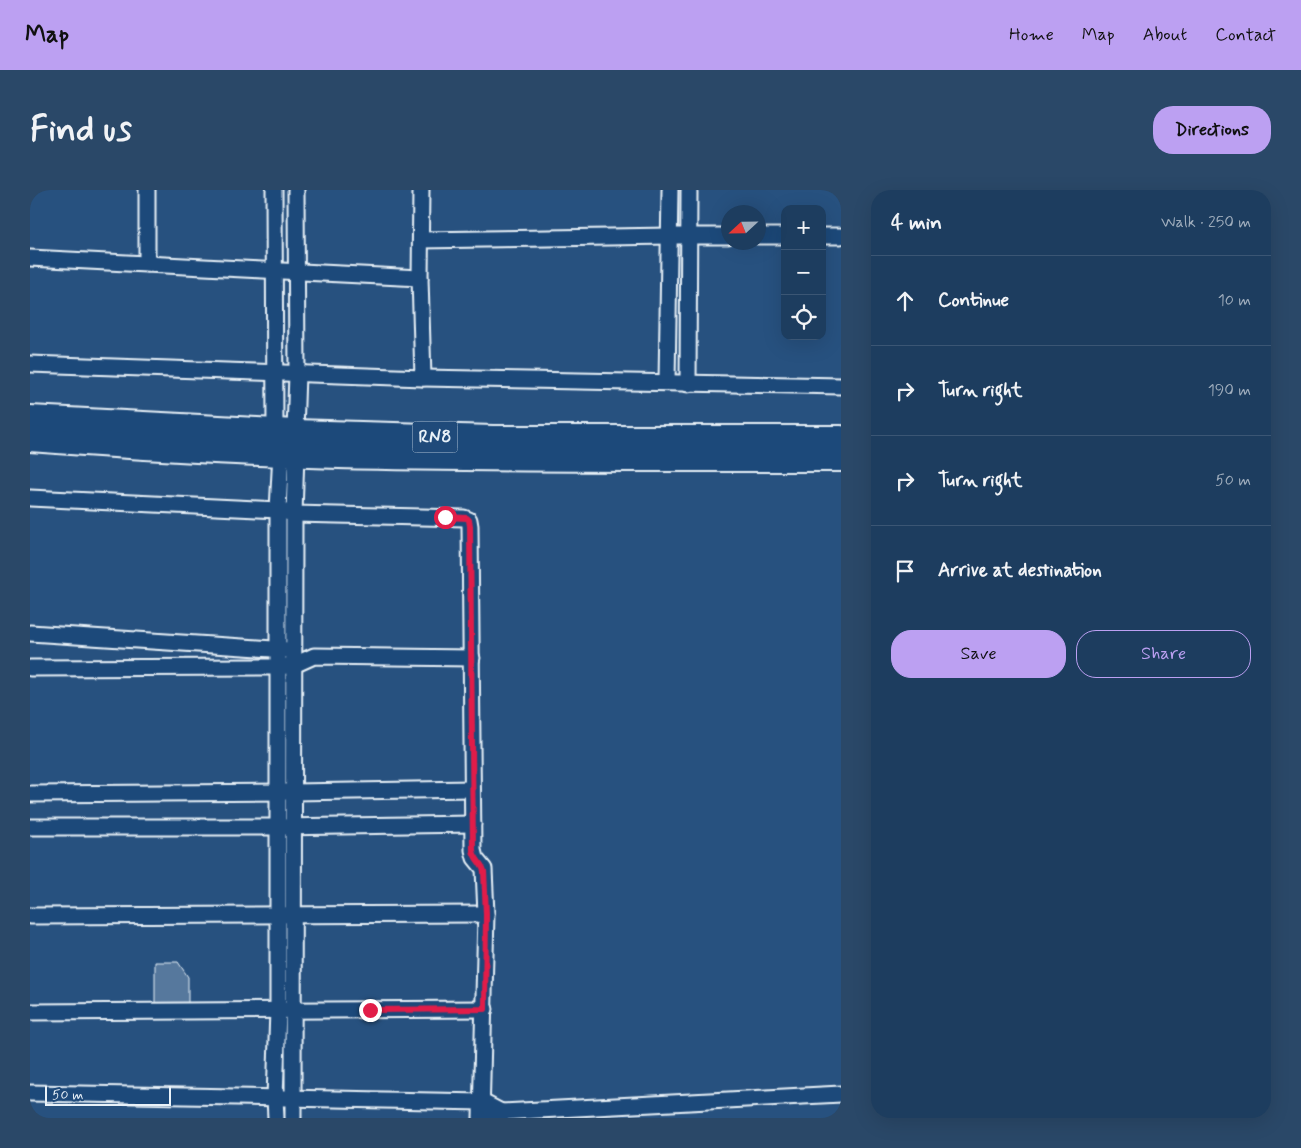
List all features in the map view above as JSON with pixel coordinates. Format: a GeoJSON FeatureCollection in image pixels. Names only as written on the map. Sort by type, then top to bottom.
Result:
{"type":"FeatureCollection","features":[{"type":"Feature","properties":{"kind":"main road","name":"RN8"},"geometry":{"type":"LineString","coordinates":[[30,418],[287,443],[538,459],[841,459]]}},
{"type":"Feature","properties":{"kind":"main road","name":"RN8"},"geometry":{"type":"LineString","coordinates":[[30,439],[161,449],[287,443],[493,438],[841,438]]}},
{"type":"Feature","properties":{"kind":"street"},"geometry":{"type":"LineString","coordinates":[[147,190],[147,264]]}},
{"type":"Feature","properties":{"kind":"street"},"geometry":{"type":"LineString","coordinates":[[274,190],[275,373],[287,443],[294,514],[293,1118]]}},
{"type":"Feature","properties":{"kind":"street"},"geometry":{"type":"LineString","coordinates":[[276,1118],[278,1010],[278,510],[297,374],[296,190]]}},
{"type":"Feature","properties":{"kind":"street"},"geometry":{"type":"LineString","coordinates":[[421,190],[420,278],[423,378]]}},
{"type":"Feature","properties":{"kind":"street"},"geometry":{"type":"LineString","coordinates":[[668,382],[670,190]]}},
{"type":"Feature","properties":{"kind":"street"},"geometry":{"type":"LineString","coordinates":[[688,384],[689,190]]}},
{"type":"Feature","properties":{"kind":"street"},"geometry":{"type":"LineString","coordinates":[[420,240],[721,236]]}},
{"type":"Feature","properties":{"kind":"street"},"geometry":{"type":"LineString","coordinates":[[766,236],[781,236]]}},
{"type":"Feature","properties":{"kind":"street"},"geometry":{"type":"LineString","coordinates":[[826,236],[841,236]]}},
{"type":"Feature","properties":{"kind":"street"},"geometry":{"type":"LineString","coordinates":[[30,258],[420,278]]}},
{"type":"Feature","properties":{"kind":"street"},"geometry":{"type":"LineString","coordinates":[[30,364],[423,378],[841,386]]}},
{"type":"Feature","properties":{"kind":"street"},"geometry":{"type":"LineString","coordinates":[[30,498],[278,510],[294,514],[464,518],[469,520],[474,855],[484,869],[486,914],[481,1118]]}},
{"type":"Feature","properties":{"kind":"street"},"geometry":{"type":"LineString","coordinates":[[30,633],[278,650],[294,658]]}},
{"type":"Feature","properties":{"kind":"street"},"geometry":{"type":"LineString","coordinates":[[30,668],[278,667],[294,658],[314,656],[472,658]]}},
{"type":"Feature","properties":{"kind":"street"},"geometry":{"type":"LineString","coordinates":[[30,794],[472,789]]}},
{"type":"Feature","properties":{"kind":"street"},"geometry":{"type":"LineString","coordinates":[[30,827],[294,827],[473,824]]}},
{"type":"Feature","properties":{"kind":"street"},"geometry":{"type":"LineString","coordinates":[[30,916],[486,914]]}},
{"type":"Feature","properties":{"kind":"street"},"geometry":{"type":"LineString","coordinates":[[30,1012],[485,1009]]}},
{"type":"Feature","properties":{"kind":"street"},"geometry":{"type":"LineString","coordinates":[[30,1093],[482,1102],[501,1112]]}},
{"type":"Feature","properties":{"kind":"street"},"geometry":{"type":"LineString","coordinates":[[486,1118],[501,1112],[599,1112],[841,1094]]}},
{"type":"Feature","properties":{"kind":"building"},"geometry":{"type":"Polygon","coordinates":[[[155,962],[178,962],[188,977],[188,1006],[155,1006],[155,962]]]}},
{"type":"Feature","properties":{"kind":"route"},"geometry":{"type":"LineString","coordinates":[[370,1010],[485,1009],[486,914],[484,869],[475,858],[473,850],[470,526],[467,518],[445,517]]}}]}
